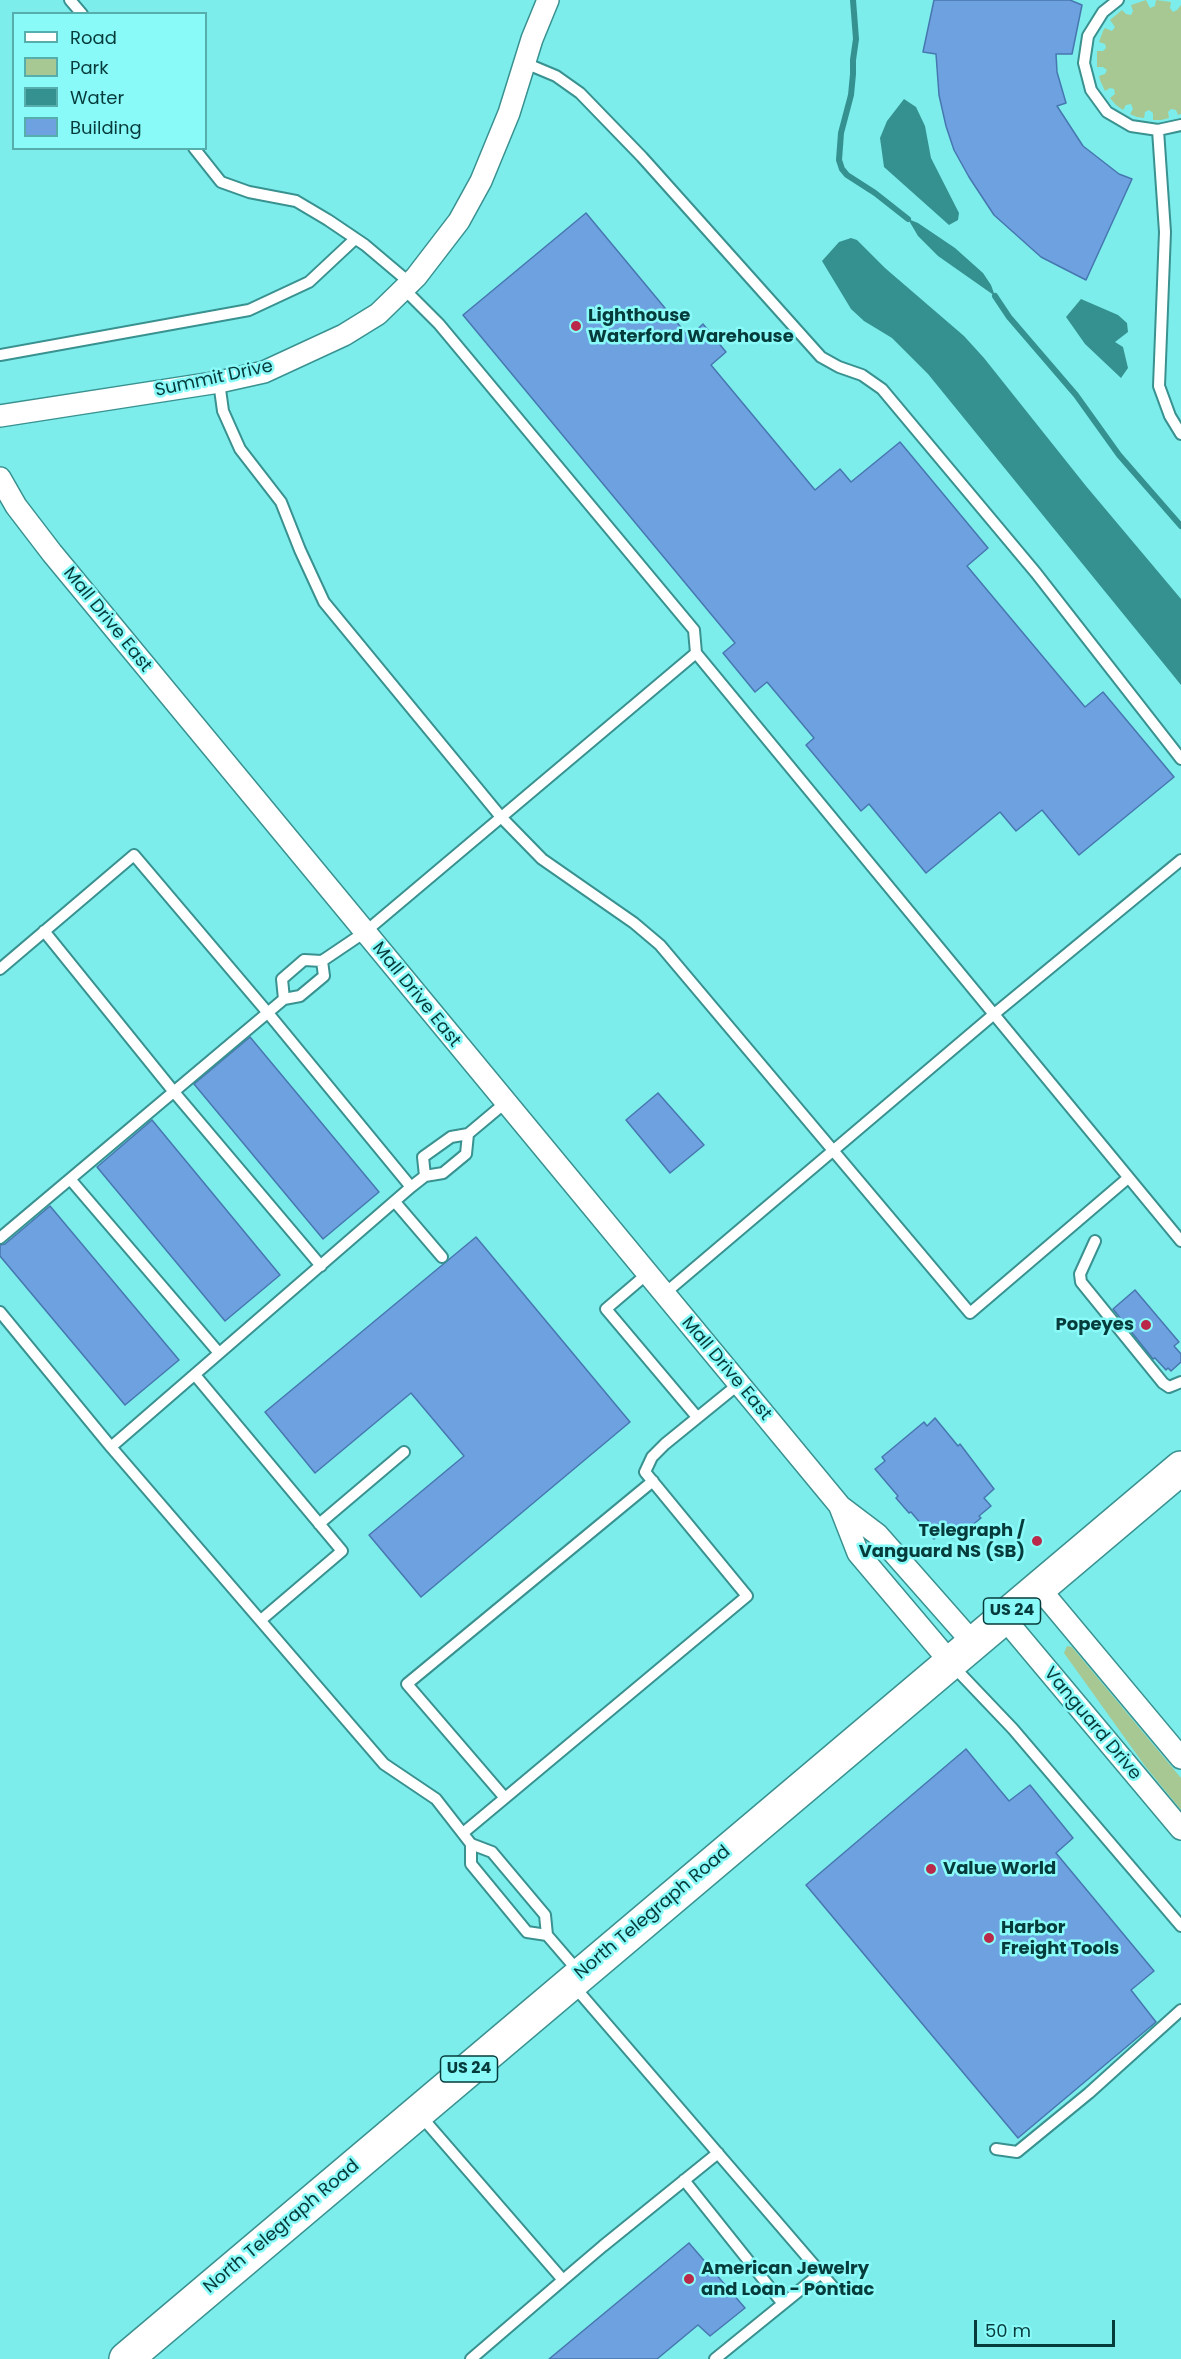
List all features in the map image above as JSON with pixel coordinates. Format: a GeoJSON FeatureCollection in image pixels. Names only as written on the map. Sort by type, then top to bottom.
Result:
{"type":"FeatureCollection","features":[{"type":"Feature","properties":{"kind":"main road","name":"North Telegraph Road"},"geometry":{"type":"LineString","coordinates":[[126,2359],[1181,1468]]}},
{"type":"Feature","properties":{"kind":"street","name":"Summit Drive"},"geometry":{"type":"LineString","coordinates":[[0,416],[219,382],[264,372],[303,356],[378,314],[407,286],[459,221],[481,181],[509,113],[548,0]]}},
{"type":"Feature","properties":{"kind":"street","name":"Mall Drive East"},"geometry":{"type":"LineString","coordinates":[[0,477],[16,506],[52,553],[505,1103],[840,1506],[877,1534],[962,1654]]}},
{"type":"Feature","properties":{"kind":"street","name":"Mall Drive East"},"geometry":{"type":"LineString","coordinates":[[840,1506],[858,1552],[962,1654]]}},
{"type":"Feature","properties":{"kind":"street"},"geometry":{"type":"LineString","coordinates":[[1039,1588],[1181,1758]]}},
{"type":"Feature","properties":{"kind":"street","name":"Vanguard Drive"},"geometry":{"type":"LineString","coordinates":[[1004,1618],[1181,1829]]}},
{"type":"Feature","properties":{"kind":"lane"},"geometry":{"type":"LineString","coordinates":[[70,0],[80,12]]}},
{"type":"Feature","properties":{"kind":"lane"},"geometry":{"type":"LineString","coordinates":[[1119,0],[1103,12],[1088,36],[1084,63],[1086,76],[1098,102],[1107,112],[1131,126],[1158,130],[1181,125]]}},
{"type":"Feature","properties":{"kind":"lane"},"geometry":{"type":"LineString","coordinates":[[525,63],[556,76],[580,93],[642,157],[821,357],[839,368],[862,375],[882,389],[1036,573],[1181,759]]}},
{"type":"Feature","properties":{"kind":"lane"},"geometry":{"type":"LineString","coordinates":[[1158,130],[1166,231],[1159,386],[1170,416],[1181,434]]}},
{"type":"Feature","properties":{"kind":"lane"},"geometry":{"type":"LineString","coordinates":[[196,150],[221,182],[249,192],[296,201],[355,238],[407,286],[694,630],[696,653],[1181,1241]]}},
{"type":"Feature","properties":{"kind":"lane"},"geometry":{"type":"LineString","coordinates":[[0,355],[249,310],[309,282],[355,238]]}},
{"type":"Feature","properties":{"kind":"lane"},"geometry":{"type":"LineString","coordinates":[[219,382],[223,411],[240,449],[281,502],[324,602],[501,817],[542,859],[634,923],[660,945],[832,1152],[970,1313],[1128,1178]]}},
{"type":"Feature","properties":{"kind":"lane"},"geometry":{"type":"LineString","coordinates":[[284,999],[282,979],[304,960],[322,961],[364,932],[696,653]]}},
{"type":"Feature","properties":{"kind":"lane"},"geometry":{"type":"LineString","coordinates":[[0,969],[134,855],[411,1187]]}},
{"type":"Feature","properties":{"kind":"lane"},"geometry":{"type":"LineString","coordinates":[[664,1294],[993,1015],[1181,860]]}},
{"type":"Feature","properties":{"kind":"lane"},"geometry":{"type":"LineString","coordinates":[[44,931],[174,1092],[321,1266]]}},
{"type":"Feature","properties":{"kind":"lane"},"geometry":{"type":"LineString","coordinates":[[0,1238],[284,999],[300,996],[324,976],[322,961]]}},
{"type":"Feature","properties":{"kind":"lane"},"geometry":{"type":"LineString","coordinates":[[425,1176],[423,1157],[451,1137],[468,1134],[505,1103]]}},
{"type":"Feature","properties":{"kind":"lane"},"geometry":{"type":"LineString","coordinates":[[111,1447],[411,1187],[425,1176],[442,1173],[466,1154],[468,1134]]}},
{"type":"Feature","properties":{"kind":"lane"},"geometry":{"type":"LineString","coordinates":[[70,1179],[219,1353]]}},
{"type":"Feature","properties":{"kind":"lane"},"geometry":{"type":"LineString","coordinates":[[395,1202],[442,1257]]}},
{"type":"Feature","properties":{"kind":"lane"},"geometry":{"type":"LineString","coordinates":[[1095,1241],[1080,1274],[1081,1282],[1163,1383],[1169,1387],[1181,1382]]}},
{"type":"Feature","properties":{"kind":"lane"},"geometry":{"type":"LineString","coordinates":[[647,1274],[606,1309],[698,1417]]}},
{"type":"Feature","properties":{"kind":"lane"},"geometry":{"type":"LineString","coordinates":[[0,1312],[111,1447],[384,1764],[436,1799],[471,1844],[492,1852],[545,1915],[547,1935],[576,1978],[718,2153],[833,2287]]}},
{"type":"Feature","properties":{"kind":"lane"},"geometry":{"type":"LineString","coordinates":[[195,1375],[342,1551],[261,1620]]}},
{"type":"Feature","properties":{"kind":"lane"},"geometry":{"type":"LineString","coordinates":[[463,1833],[747,1596],[645,1472],[652,1457],[740,1383]]}},
{"type":"Feature","properties":{"kind":"lane"},"geometry":{"type":"LineString","coordinates":[[319,1524],[404,1452]]}},
{"type":"Feature","properties":{"kind":"lane"},"geometry":{"type":"LineString","coordinates":[[505,1798],[407,1684],[653,1481]]}},
{"type":"Feature","properties":{"kind":"lane"},"geometry":{"type":"LineString","coordinates":[[962,1654],[1012,1729],[1181,1926]]}},
{"type":"Feature","properties":{"kind":"lane"},"geometry":{"type":"LineString","coordinates":[[471,1844],[471,1864],[527,1932],[547,1935]]}},
{"type":"Feature","properties":{"kind":"lane"},"geometry":{"type":"LineString","coordinates":[[996,2149],[1017,2152],[1089,2093],[1181,2010]]}},
{"type":"Feature","properties":{"kind":"lane"},"geometry":{"type":"LineString","coordinates":[[418,2113],[563,2280]]}},
{"type":"Feature","properties":{"kind":"lane"},"geometry":{"type":"LineString","coordinates":[[471,2359],[718,2153]]}},
{"type":"Feature","properties":{"kind":"lane"},"geometry":{"type":"LineString","coordinates":[[684,2180],[783,2304]]}},
{"type":"Feature","properties":{"kind":"lane"},"geometry":{"type":"LineString","coordinates":[[715,2359],[821,2273]]}},
{"type":"Feature","properties":{"kind":"green space"},"geometry":{"type":"Polygon","coordinates":[[[1146,0],[1150,8],[1155,6],[1156,0],[1171,2],[1170,8],[1173,12],[1181,5],[1181,114],[1178,115],[1176,110],[1171,109],[1168,112],[1169,118],[1161,120],[1153,120],[1153,113],[1149,110],[1145,112],[1144,118],[1130,114],[1133,109],[1131,104],[1126,105],[1123,110],[1116,105],[1110,98],[1115,94],[1114,89],[1110,88],[1105,91],[1100,80],[1099,76],[1105,74],[1107,70],[1097,67],[1097,51],[1103,51],[1106,48],[1105,44],[1099,42],[1103,31],[1105,28],[1112,31],[1115,27],[1110,20],[1122,10],[1131,15],[1133,11],[1131,5],[1146,0]]]}},
{"type":"Feature","properties":{"kind":"green space"},"geometry":{"type":"Polygon","coordinates":[[[1067,1646],[1072,1647],[1181,1778],[1181,1810],[1145,1766],[1064,1653],[1067,1646]]]}},
{"type":"Feature","properties":{"kind":"water"},"geometry":{"type":"Polygon","coordinates":[[[904,99],[916,107],[925,126],[931,158],[959,213],[958,220],[949,225],[884,167],[880,138],[887,121],[904,99]]]}},
{"type":"Feature","properties":{"kind":"water"},"geometry":{"type":"Polygon","coordinates":[[[908,219],[918,223],[955,248],[983,273],[995,296],[938,256],[918,236],[908,219]]]}},
{"type":"Feature","properties":{"kind":"water"},"geometry":{"type":"Polygon","coordinates":[[[851,238],[857,240],[885,268],[964,336],[1181,599],[1181,685],[928,374],[892,338],[864,321],[851,309],[822,261],[839,242],[851,238]]]}},
{"type":"Feature","properties":{"kind":"water"},"geometry":{"type":"Polygon","coordinates":[[[1081,299],[1118,315],[1127,323],[1128,332],[1115,342],[1123,347],[1128,368],[1121,378],[1085,344],[1066,317],[1081,299]]]}},
{"type":"Feature","properties":{"kind":"building"},"geometry":{"type":"Polygon","coordinates":[[[934,0],[1070,0],[1082,5],[1072,54],[1056,54],[1057,72],[1066,103],[1057,106],[1083,146],[1119,174],[1132,179],[1086,280],[1041,257],[994,215],[954,150],[939,95],[936,54],[923,52],[934,0]]]}},
{"type":"Feature","properties":{"kind":"building"},"geometry":{"type":"Polygon","coordinates":[[[586,213],[689,337],[703,324],[726,352],[711,365],[815,490],[840,469],[851,482],[900,442],[988,548],[967,566],[1085,707],[1103,692],[1174,777],[1079,855],[1042,810],[1016,831],[1000,812],[926,873],[869,804],[861,811],[806,745],[814,738],[767,682],[755,692],[723,653],[735,643],[463,315],[586,213]]]}},
{"type":"Feature","properties":{"kind":"building"},"geometry":{"type":"Polygon","coordinates":[[[250,1037],[379,1192],[323,1239],[194,1084],[250,1037]]]}},
{"type":"Feature","properties":{"kind":"building"},"geometry":{"type":"Polygon","coordinates":[[[658,1093],[704,1145],[670,1173],[626,1120],[658,1093]]]}},
{"type":"Feature","properties":{"kind":"building"},"geometry":{"type":"Polygon","coordinates":[[[152,1120],[280,1275],[225,1321],[97,1167],[152,1120]]]}},
{"type":"Feature","properties":{"kind":"building"},"geometry":{"type":"Polygon","coordinates":[[[50,1206],[179,1360],[125,1405],[0,1256],[0,1245],[5,1244],[50,1206]]]}},
{"type":"Feature","properties":{"kind":"building"},"geometry":{"type":"Polygon","coordinates":[[[476,1237],[630,1422],[421,1597],[369,1535],[464,1456],[411,1393],[315,1473],[265,1412],[476,1237]]]}},
{"type":"Feature","properties":{"kind":"building","name":"Popeyes"},"geometry":{"type":"Polygon","coordinates":[[[1135,1290],[1179,1342],[1174,1346],[1181,1354],[1181,1362],[1171,1371],[1168,1368],[1166,1370],[1155,1358],[1153,1359],[1113,1309],[1135,1290]]]}},
{"type":"Feature","properties":{"kind":"building"},"geometry":{"type":"Polygon","coordinates":[[[935,1418],[958,1446],[960,1444],[994,1489],[984,1498],[991,1506],[979,1516],[981,1518],[952,1538],[945,1530],[934,1539],[896,1498],[898,1496],[875,1469],[885,1461],[882,1457],[924,1422],[927,1426],[935,1418]]]}},
{"type":"Feature","properties":{"kind":"building"},"geometry":{"type":"Polygon","coordinates":[[[966,1749],[1009,1801],[1030,1785],[1073,1838],[1056,1853],[1154,1971],[1131,1990],[1156,2022],[1018,2138],[806,1885],[966,1749]]]}},
{"type":"Feature","properties":{"kind":"building"},"geometry":{"type":"Polygon","coordinates":[[[689,2243],[745,2308],[710,2336],[698,2325],[657,2359],[549,2359],[689,2243]]]}},
{"type":"Feature","properties":{"kind":"waterway"},"geometry":{"type":"LineString","coordinates":[[853,0],[856,39],[853,74],[851,95],[841,133],[839,160],[847,175],[908,219]]}},
{"type":"Feature","properties":{"kind":"waterway"},"geometry":{"type":"LineString","coordinates":[[995,296],[1009,317],[1076,395],[1119,455],[1181,526]]}},
{"type":"Feature","properties":{"kind":"place","name":"Lighthouse Waterford Warehouse"},"geometry":{"type":"Point","coordinates":[576,326]}},
{"type":"Feature","properties":{"kind":"place","name":"Popeyes"},"geometry":{"type":"Point","coordinates":[1146,1325]}},
{"type":"Feature","properties":{"kind":"place","name":"Telegraph / Vanguard NS (SB)"},"geometry":{"type":"Point","coordinates":[1037,1541]}},
{"type":"Feature","properties":{"kind":"place","name":"Value World"},"geometry":{"type":"Point","coordinates":[931,1869]}},
{"type":"Feature","properties":{"kind":"place","name":"Harbor Freight Tools"},"geometry":{"type":"Point","coordinates":[989,1938]}},
{"type":"Feature","properties":{"kind":"place","name":"American Jewelry and Loan - Pontiac"},"geometry":{"type":"Point","coordinates":[689,2279]}}]}
